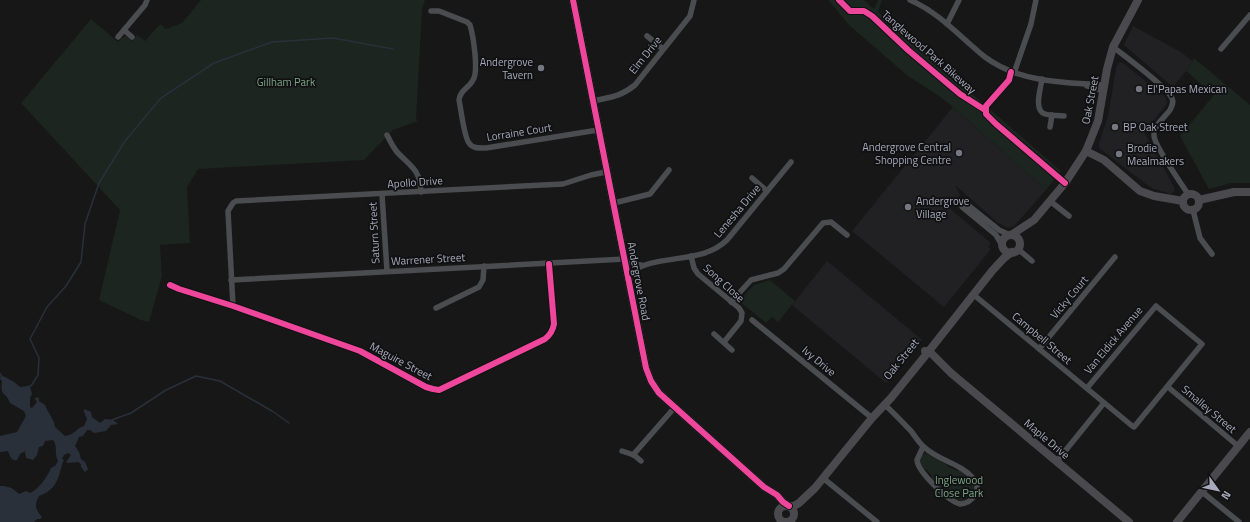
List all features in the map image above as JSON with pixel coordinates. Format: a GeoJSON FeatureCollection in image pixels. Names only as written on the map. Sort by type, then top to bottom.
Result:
{"type":"FeatureCollection","features":[{"type":"Feature","properties":{"kind":"street"},"geometry":{"type":"LineString","coordinates":[[118,37],[145,5],[147,0]]}},
{"type":"Feature","properties":{"kind":"street","name":"Andergrove Road"},"geometry":{"type":"LineString","coordinates":[[573,0],[606,172],[614,203],[648,375],[656,390],[675,408],[764,487],[789,506]]}},
{"type":"Feature","properties":{"kind":"street","name":"Elm Drive"},"geometry":{"type":"LineString","coordinates":[[593,101],[615,97],[624,93],[635,85],[690,16],[694,0]]}},
{"type":"Feature","properties":{"kind":"street"},"geometry":{"type":"LineString","coordinates":[[910,0],[934,13],[989,60],[1014,73],[1042,79],[1104,88]]}},
{"type":"Feature","properties":{"kind":"street"},"geometry":{"type":"LineString","coordinates":[[948,24],[959,0]]}},
{"type":"Feature","properties":{"kind":"street"},"geometry":{"type":"LineString","coordinates":[[1014,73],[1032,24],[1036,0]]}},
{"type":"Feature","properties":{"kind":"street","name":"Oak Street"},"geometry":{"type":"LineString","coordinates":[[789,506],[798,504],[815,488],[992,272],[1004,258],[1016,249],[1023,235],[1075,169],[1086,151],[1098,121],[1107,69],[1113,47],[1138,0]]}},
{"type":"Feature","properties":{"kind":"street","name":"Lorraine Court"},"geometry":{"type":"LineString","coordinates":[[431,11],[439,11],[467,22],[470,25],[475,55],[475,77],[460,95],[459,100],[466,138],[470,144],[478,149],[598,130]]}},
{"type":"Feature","properties":{"kind":"street"},"geometry":{"type":"LineString","coordinates":[[1221,49],[1250,15]]}},
{"type":"Feature","properties":{"kind":"street"},"geometry":{"type":"LineString","coordinates":[[124,30],[132,37]]}},
{"type":"Feature","properties":{"kind":"street"},"geometry":{"type":"LineString","coordinates":[[647,36],[663,49]]}},
{"type":"Feature","properties":{"kind":"street"},"geometry":{"type":"LineString","coordinates":[[1086,151],[1104,160],[1140,190],[1154,196],[1185,198],[1195,195],[1199,200],[1198,206],[1193,210],[1186,209],[1183,204],[1185,198],[1154,134],[1155,129],[1171,108],[1173,104],[1172,99],[1160,86],[1113,47]]}},
{"type":"Feature","properties":{"kind":"street"},"geometry":{"type":"LineString","coordinates":[[1042,79],[1039,108],[1044,113],[1064,116]]}},
{"type":"Feature","properties":{"kind":"street"},"geometry":{"type":"LineString","coordinates":[[1050,127],[1052,115]]}},
{"type":"Feature","properties":{"kind":"street"},"geometry":{"type":"LineString","coordinates":[[387,135],[397,152],[417,171],[421,180],[422,192]]}},
{"type":"Feature","properties":{"kind":"street","name":"Lenesha Drive"},"geometry":{"type":"LineString","coordinates":[[628,274],[642,265],[691,256],[710,251],[722,245],[791,162]]}},
{"type":"Feature","properties":{"kind":"street"},"geometry":{"type":"LineString","coordinates":[[614,203],[650,194],[669,170]]}},
{"type":"Feature","properties":{"kind":"street","name":"Apollo Drive"},"geometry":{"type":"LineString","coordinates":[[232,205],[236,201],[563,184],[606,172]]}},
{"type":"Feature","properties":{"kind":"street"},"geometry":{"type":"LineString","coordinates":[[752,178],[767,191]]}},
{"type":"Feature","properties":{"kind":"street"},"geometry":{"type":"LineString","coordinates":[[1199,200],[1234,192],[1250,192]]}},
{"type":"Feature","properties":{"kind":"street","name":"Saturn Street"},"geometry":{"type":"LineString","coordinates":[[382,194],[386,271]]}},
{"type":"Feature","properties":{"kind":"street"},"geometry":{"type":"LineString","coordinates":[[226,200],[232,205],[228,212],[233,306]]}},
{"type":"Feature","properties":{"kind":"street"},"geometry":{"type":"LineString","coordinates":[[1050,201],[1069,216]]}},
{"type":"Feature","properties":{"kind":"street"},"geometry":{"type":"LineString","coordinates":[[1016,249],[1018,238],[999,230],[963,204],[996,235],[1006,251],[1016,249],[1032,261]]}},
{"type":"Feature","properties":{"kind":"street"},"geometry":{"type":"LineString","coordinates":[[1193,210],[1200,238],[1212,254]]}},
{"type":"Feature","properties":{"kind":"street","name":"Oak Street"},"geometry":{"type":"LineString","coordinates":[[1011,235],[1037,217]]}},
{"type":"Feature","properties":{"kind":"street"},"geometry":{"type":"LineString","coordinates":[[731,302],[752,279],[778,273],[784,269],[823,223],[832,223],[847,235]]}},
{"type":"Feature","properties":{"kind":"street"},"geometry":{"type":"LineString","coordinates":[[1002,245],[1004,238],[1011,235]]}},
{"type":"Feature","properties":{"kind":"street","name":"Oak Street"},"geometry":{"type":"LineString","coordinates":[[992,272],[997,263],[1002,245]]}},
{"type":"Feature","properties":{"kind":"street","name":"Song Close"},"geometry":{"type":"LineString","coordinates":[[691,256],[694,268],[698,274],[740,309],[742,317],[741,321],[724,342]]}},
{"type":"Feature","properties":{"kind":"street","name":"Vicky Court"},"geometry":{"type":"LineString","coordinates":[[1039,349],[1115,257]]}},
{"type":"Feature","properties":{"kind":"street","name":"Lenesha Drive"},"geometry":{"type":"LineString","coordinates":[[625,261],[642,265]]}},
{"type":"Feature","properties":{"kind":"street","name":"Warrener Street"},"geometry":{"type":"LineString","coordinates":[[232,280],[484,266],[625,261]]}},
{"type":"Feature","properties":{"kind":"street","name":"Maguire Street"},"geometry":{"type":"LineString","coordinates":[[170,285],[179,290],[233,306],[360,351],[426,387],[439,390],[532,346],[549,336],[554,324],[549,264]]}},
{"type":"Feature","properties":{"kind":"street"},"geometry":{"type":"LineString","coordinates":[[436,308],[479,287],[483,280],[484,266]]}},
{"type":"Feature","properties":{"kind":"street","name":"Campbell Street"},"geometry":{"type":"LineString","coordinates":[[971,298],[1039,349],[1134,427]]}},
{"type":"Feature","properties":{"kind":"street","name":"Van Eldick Avenue"},"geometry":{"type":"LineString","coordinates":[[1087,388],[1156,306],[1202,344],[1134,427]]}},
{"type":"Feature","properties":{"kind":"street","name":"Ivy Drive"},"geometry":{"type":"LineString","coordinates":[[752,320],[872,418]]}},
{"type":"Feature","properties":{"kind":"street"},"geometry":{"type":"LineString","coordinates":[[714,334],[732,350]]}},
{"type":"Feature","properties":{"kind":"street","name":"Maple Drive"},"geometry":{"type":"LineString","coordinates":[[925,353],[941,362],[951,373],[1129,522]]}},
{"type":"Feature","properties":{"kind":"street","name":"Smalley Street"},"geometry":{"type":"LineString","coordinates":[[1168,387],[1238,446]]}},
{"type":"Feature","properties":{"kind":"street"},"geometry":{"type":"LineString","coordinates":[[1057,461],[1104,403]]}},
{"type":"Feature","properties":{"kind":"street"},"geometry":{"type":"LineString","coordinates":[[883,404],[907,427],[923,447],[940,458],[961,468],[978,484],[978,491],[968,501],[960,504],[952,500],[935,485],[918,466],[917,460],[923,447]]}},
{"type":"Feature","properties":{"kind":"street"},"geometry":{"type":"LineString","coordinates":[[633,455],[675,408]]}},
{"type":"Feature","properties":{"kind":"street"},"geometry":{"type":"LineString","coordinates":[[1177,522],[1238,446],[1247,441],[1250,432]]}},
{"type":"Feature","properties":{"kind":"street"},"geometry":{"type":"LineString","coordinates":[[622,451],[633,455],[641,461]]}},
{"type":"Feature","properties":{"kind":"street"},"geometry":{"type":"LineString","coordinates":[[823,478],[877,522]]}},
{"type":"Feature","properties":{"kind":"street","name":"Andergrove Road"},"geometry":{"type":"LineString","coordinates":[[764,487],[776,503],[781,519]]}},
{"type":"Feature","properties":{"kind":"street","name":"Oak Street"},"geometry":{"type":"LineString","coordinates":[[794,518],[810,498],[815,488]]}},
{"type":"Feature","properties":{"kind":"street"},"geometry":{"type":"LineString","coordinates":[[1201,491],[1239,522]]}},
{"type":"Feature","properties":{"kind":"street"},"geometry":{"type":"LineString","coordinates":[[784,505],[789,506],[794,510],[794,518],[789,522],[781,519],[781,507],[784,505]]}},
{"type":"Feature","properties":{"kind":"shaded area"},"geometry":{"type":"Polygon","coordinates":[[[1133,26],[1181,52],[1192,61],[1173,87],[1124,45],[1133,26]]]}},
{"type":"Feature","properties":{"kind":"shaded area"},"geometry":{"type":"Polygon","coordinates":[[[1122,62],[1166,98],[1167,104],[1144,132],[1174,187],[1174,191],[1171,194],[1154,189],[1146,184],[1099,148],[1099,143],[1108,117],[1116,68],[1118,63],[1122,62]]]}},
{"type":"Feature","properties":{"kind":"shaded area"},"geometry":{"type":"Polygon","coordinates":[[[953,107],[1046,190],[1014,226],[1008,228],[997,222],[955,185],[960,195],[949,208],[991,243],[988,247],[991,249],[944,307],[852,231],[953,107]]]}},
{"type":"Feature","properties":{"kind":"shaded area"},"geometry":{"type":"Polygon","coordinates":[[[827,261],[922,340],[886,383],[792,305],[827,261]]]}},
{"type":"Feature","properties":{"kind":"shaded area"},"geometry":{"type":"Polygon","coordinates":[[[1,375],[20,387],[30,387],[32,394],[30,398],[30,407],[32,408],[37,402],[35,399],[36,397],[39,398],[39,401],[45,405],[55,427],[65,436],[84,426],[87,419],[84,409],[91,412],[92,417],[100,423],[105,419],[113,420],[118,424],[111,425],[106,431],[94,433],[87,430],[83,436],[79,437],[75,446],[88,469],[85,472],[81,467],[81,464],[78,462],[66,462],[71,455],[68,453],[64,455],[62,459],[64,460],[55,484],[50,490],[39,496],[37,499],[36,507],[42,517],[34,522],[0,522],[0,486],[11,488],[19,494],[26,491],[30,493],[36,489],[58,461],[55,445],[53,440],[45,441],[43,446],[39,447],[37,455],[33,460],[26,458],[25,451],[20,454],[17,460],[13,460],[11,458],[8,451],[0,452],[0,436],[17,432],[26,416],[24,411],[10,403],[3,392],[2,381],[0,379],[1,375]]]}},
{"type":"Feature","properties":{"kind":"green space","name":"Gillham Park"},"geometry":{"type":"Polygon","coordinates":[[[201,0],[425,0],[422,9],[416,120],[418,121],[393,130],[364,160],[198,169],[187,187],[190,243],[160,245],[162,276],[149,322],[141,320],[99,300],[120,210],[21,103],[91,19],[118,42],[126,36],[132,41],[137,35],[145,41],[160,24],[166,29],[182,23],[201,0]]]}},
{"type":"Feature","properties":{"kind":"green space"},"geometry":{"type":"Polygon","coordinates":[[[828,0],[864,0],[874,9],[878,0],[882,0],[878,12],[1061,171],[1046,190],[953,107],[908,76],[849,25],[828,0]]]}},
{"type":"Feature","properties":{"kind":"green space"},"geometry":{"type":"Polygon","coordinates":[[[1194,58],[1250,105],[1250,183],[1231,183],[1209,189],[1180,136],[1214,95],[1186,71],[1194,58]]]}},
{"type":"Feature","properties":{"kind":"green space"},"geometry":{"type":"Polygon","coordinates":[[[770,280],[795,301],[778,322],[772,317],[766,323],[739,301],[754,285],[770,280]]]}},
{"type":"Feature","properties":{"kind":"green space","name":"Inglewood Close Park"},"geometry":{"type":"Polygon","coordinates":[[[925,453],[957,471],[959,470],[968,477],[973,482],[975,488],[974,492],[972,492],[963,501],[954,499],[931,478],[932,476],[926,469],[924,469],[919,460],[925,453]]]}},
{"type":"Feature","properties":{"kind":"waterway"},"geometry":{"type":"LineString","coordinates":[[20,388],[31,386],[38,375],[39,358],[30,339],[47,307],[66,286],[81,262],[85,224],[99,183],[125,141],[161,98],[214,63],[272,42],[333,38],[393,49]]}},
{"type":"Feature","properties":{"kind":"waterway"},"geometry":{"type":"LineString","coordinates":[[0,373],[2,377]]}},
{"type":"Feature","properties":{"kind":"waterway"},"geometry":{"type":"LineString","coordinates":[[109,421],[131,413],[166,390],[196,376],[220,381],[272,411],[289,423]]}},
{"type":"Feature","properties":{"kind":"cycle path"},"geometry":{"type":"LineString","coordinates":[[573,0],[646,368],[651,381],[659,393],[764,487],[777,495],[789,506]]}},
{"type":"Feature","properties":{"kind":"cycle path","name":"Tanglewood Park Bikeway"},"geometry":{"type":"LineString","coordinates":[[839,0],[850,11],[864,11],[872,16],[908,50],[960,94],[985,110]]}},
{"type":"Feature","properties":{"kind":"cycle path"},"geometry":{"type":"LineString","coordinates":[[1011,72],[1009,80],[986,106],[986,114],[1065,183]]}},
{"type":"Feature","properties":{"kind":"cycle path"},"geometry":{"type":"LineString","coordinates":[[170,285],[360,351],[426,387],[439,390],[545,339],[548,336],[554,324],[549,264]]}},
{"type":"Feature","properties":{"kind":"place","name":"Andergrove Tavern"},"geometry":{"type":"Point","coordinates":[541,68]}},
{"type":"Feature","properties":{"kind":"place","name":"El'Papas Mexican"},"geometry":{"type":"Point","coordinates":[1139,89]}},
{"type":"Feature","properties":{"kind":"place","name":"BP Oak Street"},"geometry":{"type":"Point","coordinates":[1115,127]}},
{"type":"Feature","properties":{"kind":"place","name":"Andergrove Central Shopping Centre"},"geometry":{"type":"Point","coordinates":[959,153]}},
{"type":"Feature","properties":{"kind":"place","name":"Brodie Mealmakers"},"geometry":{"type":"Point","coordinates":[1119,154]}},
{"type":"Feature","properties":{"kind":"place","name":"Andergrove Village"},"geometry":{"type":"Point","coordinates":[908,207]}}]}
